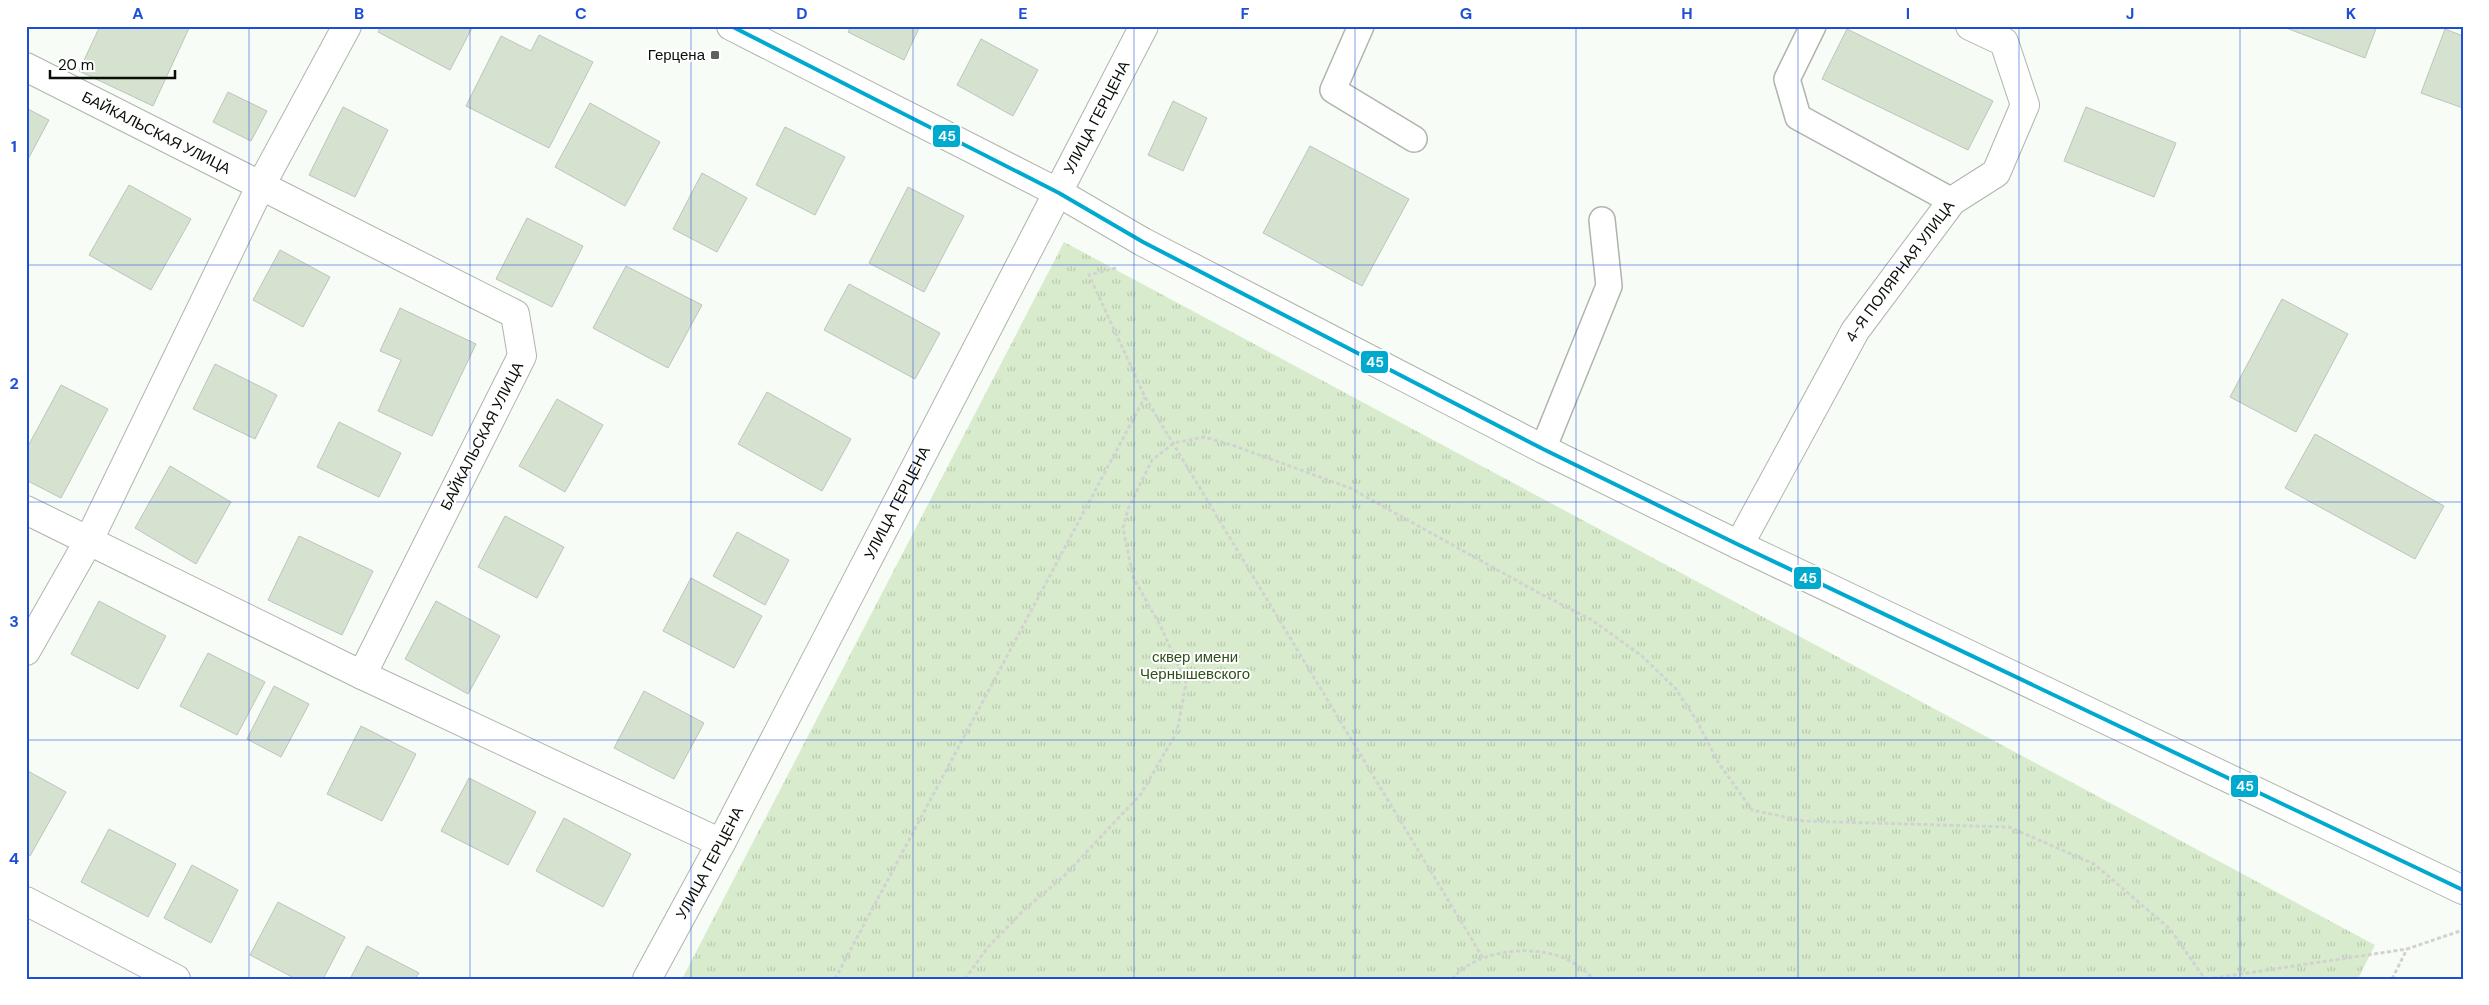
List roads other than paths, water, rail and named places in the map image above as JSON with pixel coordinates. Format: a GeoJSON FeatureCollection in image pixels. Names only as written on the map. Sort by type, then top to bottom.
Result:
{"type":"FeatureCollection","features":[{"type":"Feature","properties":{"kind":"street"},"geometry":{"type":"LineString","coordinates":[[26,652],[88,542],[261,185],[347,26]]}},
{"type":"Feature","properties":{"kind":"street"},"geometry":{"type":"LineString","coordinates":[[731,26],[1059,193],[1143,242],[1543,449],[1739,545],[2463,890]]}},
{"type":"Feature","properties":{"kind":"street","name":"УЛИЦА ГЕРЦЕНА"},"geometry":{"type":"LineString","coordinates":[[647,979],[721,843],[1144,26]]}},
{"type":"Feature","properties":{"kind":"street","name":"4-Я ПОЛЯРНАЯ УЛИЦА"},"geometry":{"type":"LineString","coordinates":[[1739,545],[1855,331],[1952,202],[1996,173],[2025,105],[2004,42],[1970,26]]}},
{"type":"Feature","properties":{"kind":"street","name":"БАЙКАЛЬСКАЯ УЛИЦА"},"geometry":{"type":"LineString","coordinates":[[26,67],[515,314],[522,356],[362,675]]}},
{"type":"Feature","properties":{"kind":"street"},"geometry":{"type":"LineString","coordinates":[[26,510],[362,675],[721,843]]}},
{"type":"Feature","properties":{"kind":"street"},"geometry":{"type":"LineString","coordinates":[[26,901],[176,979]]}},
{"type":"Feature","properties":{"kind":"lane"},"geometry":{"type":"LineString","coordinates":[[1361,26],[1332,90],[1414,139]]}},
{"type":"Feature","properties":{"kind":"lane"},"geometry":{"type":"LineString","coordinates":[[1813,26],[1787,79],[1798,117],[1952,202]]}},
{"type":"Feature","properties":{"kind":"lane"},"geometry":{"type":"LineString","coordinates":[[1543,449],[1609,286],[1602,220]]}},
{"type":"Feature","properties":{"kind":"place","name":"Герцена"},"geometry":{"type":"Point","coordinates":[715,55]}},
{"type":"Feature","properties":{"kind":"park label","name":"сквер имени Чернышевского"},"geometry":{"type":"Point","coordinates":[1195,666]}}]}
